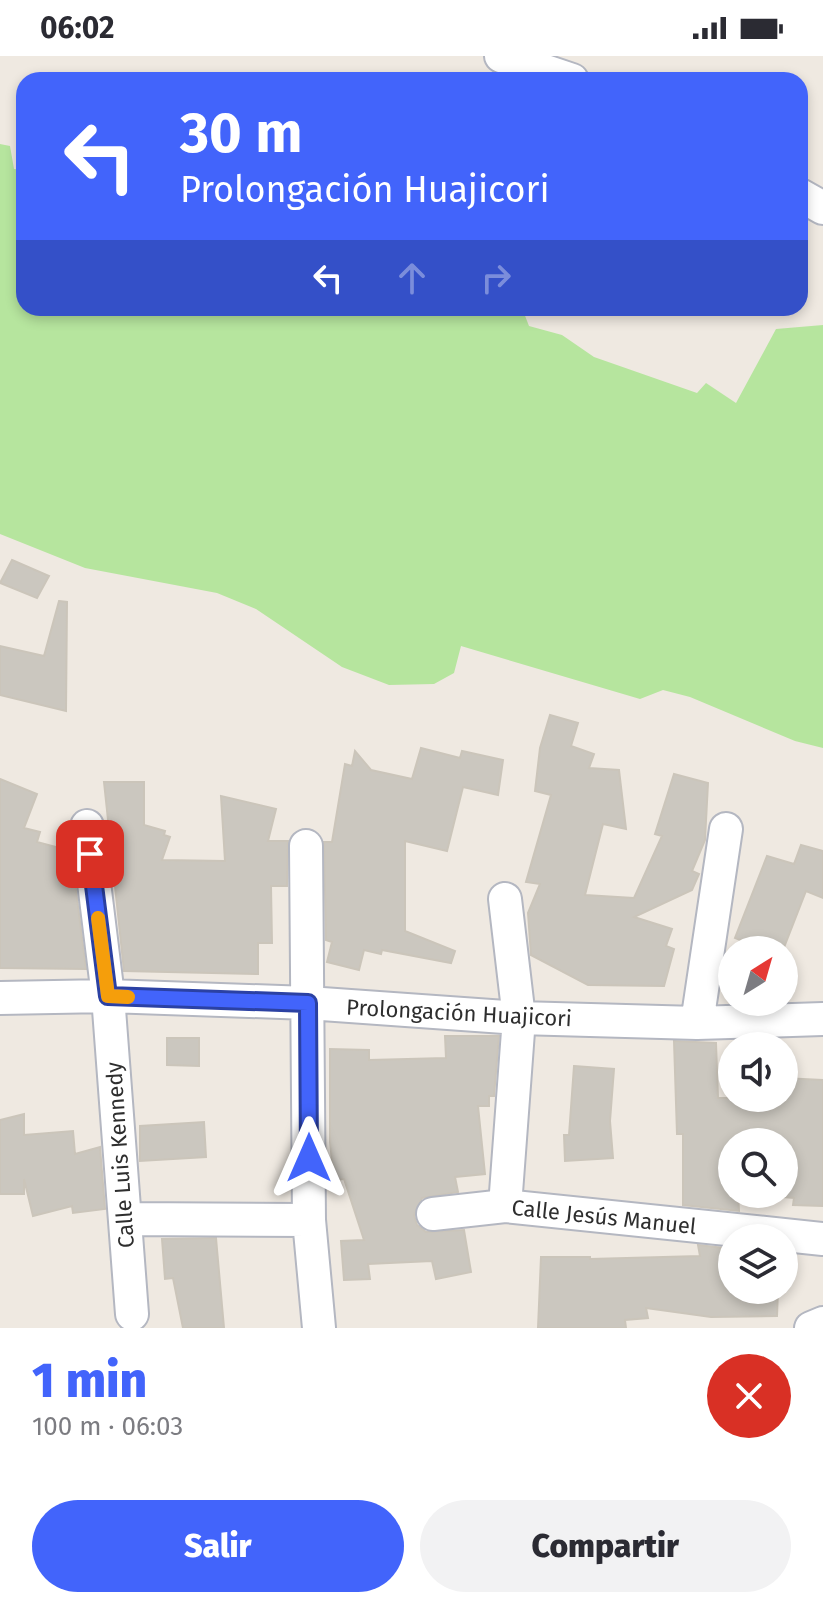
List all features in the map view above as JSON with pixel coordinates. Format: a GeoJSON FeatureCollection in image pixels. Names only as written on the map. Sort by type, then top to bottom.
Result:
{"type":"FeatureCollection","features":[{"type":"Feature","properties":{"kind":"street"},"geometry":{"type":"LineString","coordinates":[[501,56],[548,72]]}},
{"type":"Feature","properties":{"kind":"street","name":"Calle Luis Kennedy"},"geometry":{"type":"LineString","coordinates":[[87,826],[108,996],[132,1314]]}},
{"type":"Feature","properties":{"kind":"street"},"geometry":{"type":"LineString","coordinates":[[697,1023],[726,829]]}},
{"type":"Feature","properties":{"kind":"street"},"geometry":{"type":"LineString","coordinates":[[306,846],[309,1220],[319,1328]]}},
{"type":"Feature","properties":{"kind":"street"},"geometry":{"type":"LineString","coordinates":[[505,899],[519,1018],[505,1206]]}},
{"type":"Feature","properties":{"kind":"street","name":"Prolongación Huajicori"},"geometry":{"type":"LineString","coordinates":[[0,998],[108,996],[308,1003],[519,1018],[697,1023],[823,1019]]}},
{"type":"Feature","properties":{"kind":"street","name":"Calle Jesús Manuel"},"geometry":{"type":"LineString","coordinates":[[433,1214],[505,1206],[823,1239]]}},
{"type":"Feature","properties":{"kind":"street"},"geometry":{"type":"LineString","coordinates":[[125,1219],[309,1220]]}},
{"type":"Feature","properties":{"kind":"street"},"geometry":{"type":"LineString","coordinates":[[811,1328],[823,1323]]}},
{"type":"Feature","properties":{"kind":"green space"},"geometry":{"type":"Polygon","coordinates":[[[0,144],[10,146],[16,169],[16,316],[525,316],[529,326],[562,335],[594,357],[697,393],[706,383],[736,403],[776,329],[823,325],[823,748],[795,741],[690,697],[663,690],[640,699],[461,646],[454,673],[434,684],[389,685],[342,667],[256,609],[217,593],[85,568],[0,534],[0,144]]]}},
{"type":"Feature","properties":{"kind":"building"},"geometry":{"type":"Polygon","coordinates":[[[12,560],[49,576],[37,598],[0,583],[12,560]]]}},
{"type":"Feature","properties":{"kind":"building"},"geometry":{"type":"Polygon","coordinates":[[[59,601],[67,602],[66,711],[0,695],[0,646],[44,656],[59,601]]]}},
{"type":"Feature","properties":{"kind":"building"},"geometry":{"type":"Polygon","coordinates":[[[550,715],[578,723],[571,746],[594,754],[589,768],[619,770],[626,829],[603,824],[585,895],[634,898],[662,836],[655,834],[674,774],[708,783],[705,840],[692,871],[699,874],[692,890],[634,917],[672,929],[666,946],[674,949],[664,986],[588,985],[531,955],[528,913],[540,884],[526,882],[551,795],[535,791],[540,748],[550,715]]]}},
{"type":"Feature","properties":{"kind":"building"},"geometry":{"type":"Polygon","coordinates":[[[421,748],[460,758],[462,751],[503,760],[498,795],[463,787],[447,851],[405,841],[405,931],[455,951],[451,963],[382,950],[381,954],[364,950],[359,970],[327,962],[332,942],[326,940],[324,842],[332,842],[345,764],[352,766],[355,751],[371,770],[412,779],[421,748]]]}},
{"type":"Feature","properties":{"kind":"building"},"geometry":{"type":"Polygon","coordinates":[[[0,779],[37,794],[24,828],[40,832],[37,842],[71,851],[86,969],[0,968],[0,779]]]}},
{"type":"Feature","properties":{"kind":"building"},"geometry":{"type":"Polygon","coordinates":[[[104,782],[144,782],[144,825],[165,831],[164,835],[170,837],[162,860],[225,861],[221,796],[276,809],[268,841],[288,841],[287,886],[271,886],[272,943],[258,943],[258,974],[124,971],[104,782]]]}},
{"type":"Feature","properties":{"kind":"building"},"geometry":{"type":"Polygon","coordinates":[[[801,845],[823,851],[823,898],[806,891],[788,936],[736,936],[767,856],[794,864],[801,845]]]}},
{"type":"Feature","properties":{"kind":"building"},"geometry":{"type":"Polygon","coordinates":[[[445,1036],[499,1036],[494,1096],[489,1096],[489,1106],[478,1106],[485,1174],[455,1177],[458,1192],[422,1198],[414,1215],[417,1225],[426,1232],[464,1230],[471,1272],[436,1279],[432,1261],[368,1264],[370,1279],[344,1280],[341,1241],[364,1240],[344,1179],[334,1180],[330,1142],[330,1049],[369,1050],[369,1060],[446,1058],[445,1036]]]}},
{"type":"Feature","properties":{"kind":"building"},"geometry":{"type":"Polygon","coordinates":[[[167,1038],[199,1038],[199,1066],[167,1065],[167,1038]]]}},
{"type":"Feature","properties":{"kind":"building"},"geometry":{"type":"Polygon","coordinates":[[[674,1041],[716,1043],[718,1112],[798,1112],[798,1079],[823,1080],[823,1206],[798,1205],[798,1128],[718,1128],[718,1208],[739,1208],[739,1211],[683,1205],[683,1134],[677,1134],[674,1041]]]}},
{"type":"Feature","properties":{"kind":"building"},"geometry":{"type":"Polygon","coordinates":[[[574,1066],[614,1069],[610,1121],[613,1158],[565,1161],[564,1135],[569,1135],[574,1066]]]}},
{"type":"Feature","properties":{"kind":"building"},"geometry":{"type":"Polygon","coordinates":[[[24,1114],[24,1135],[73,1131],[75,1154],[100,1147],[105,1209],[73,1213],[72,1206],[33,1216],[24,1179],[24,1194],[0,1194],[0,1120],[24,1114]]]}},
{"type":"Feature","properties":{"kind":"building"},"geometry":{"type":"Polygon","coordinates":[[[204,1122],[206,1157],[140,1161],[140,1126],[204,1122]]]}},
{"type":"Feature","properties":{"kind":"building"},"geometry":{"type":"Polygon","coordinates":[[[216,1238],[224,1328],[183,1328],[173,1278],[165,1279],[162,1239],[216,1238]]]}},
{"type":"Feature","properties":{"kind":"building"},"geometry":{"type":"Polygon","coordinates":[[[698,1245],[718,1247],[718,1304],[777,1304],[777,1316],[711,1317],[646,1308],[648,1318],[625,1320],[626,1328],[538,1328],[541,1257],[700,1256],[698,1245]]]}},
{"type":"Feature","properties":{"kind":"slow traffic"},"geometry":{"type":"LineString","coordinates":[[98,918],[108,996],[128,997]]}},
{"type":"Feature","properties":{"kind":"route"},"geometry":{"type":"LineString","coordinates":[[90,854],[108,996],[308,1003],[309,1158]]}}]}
